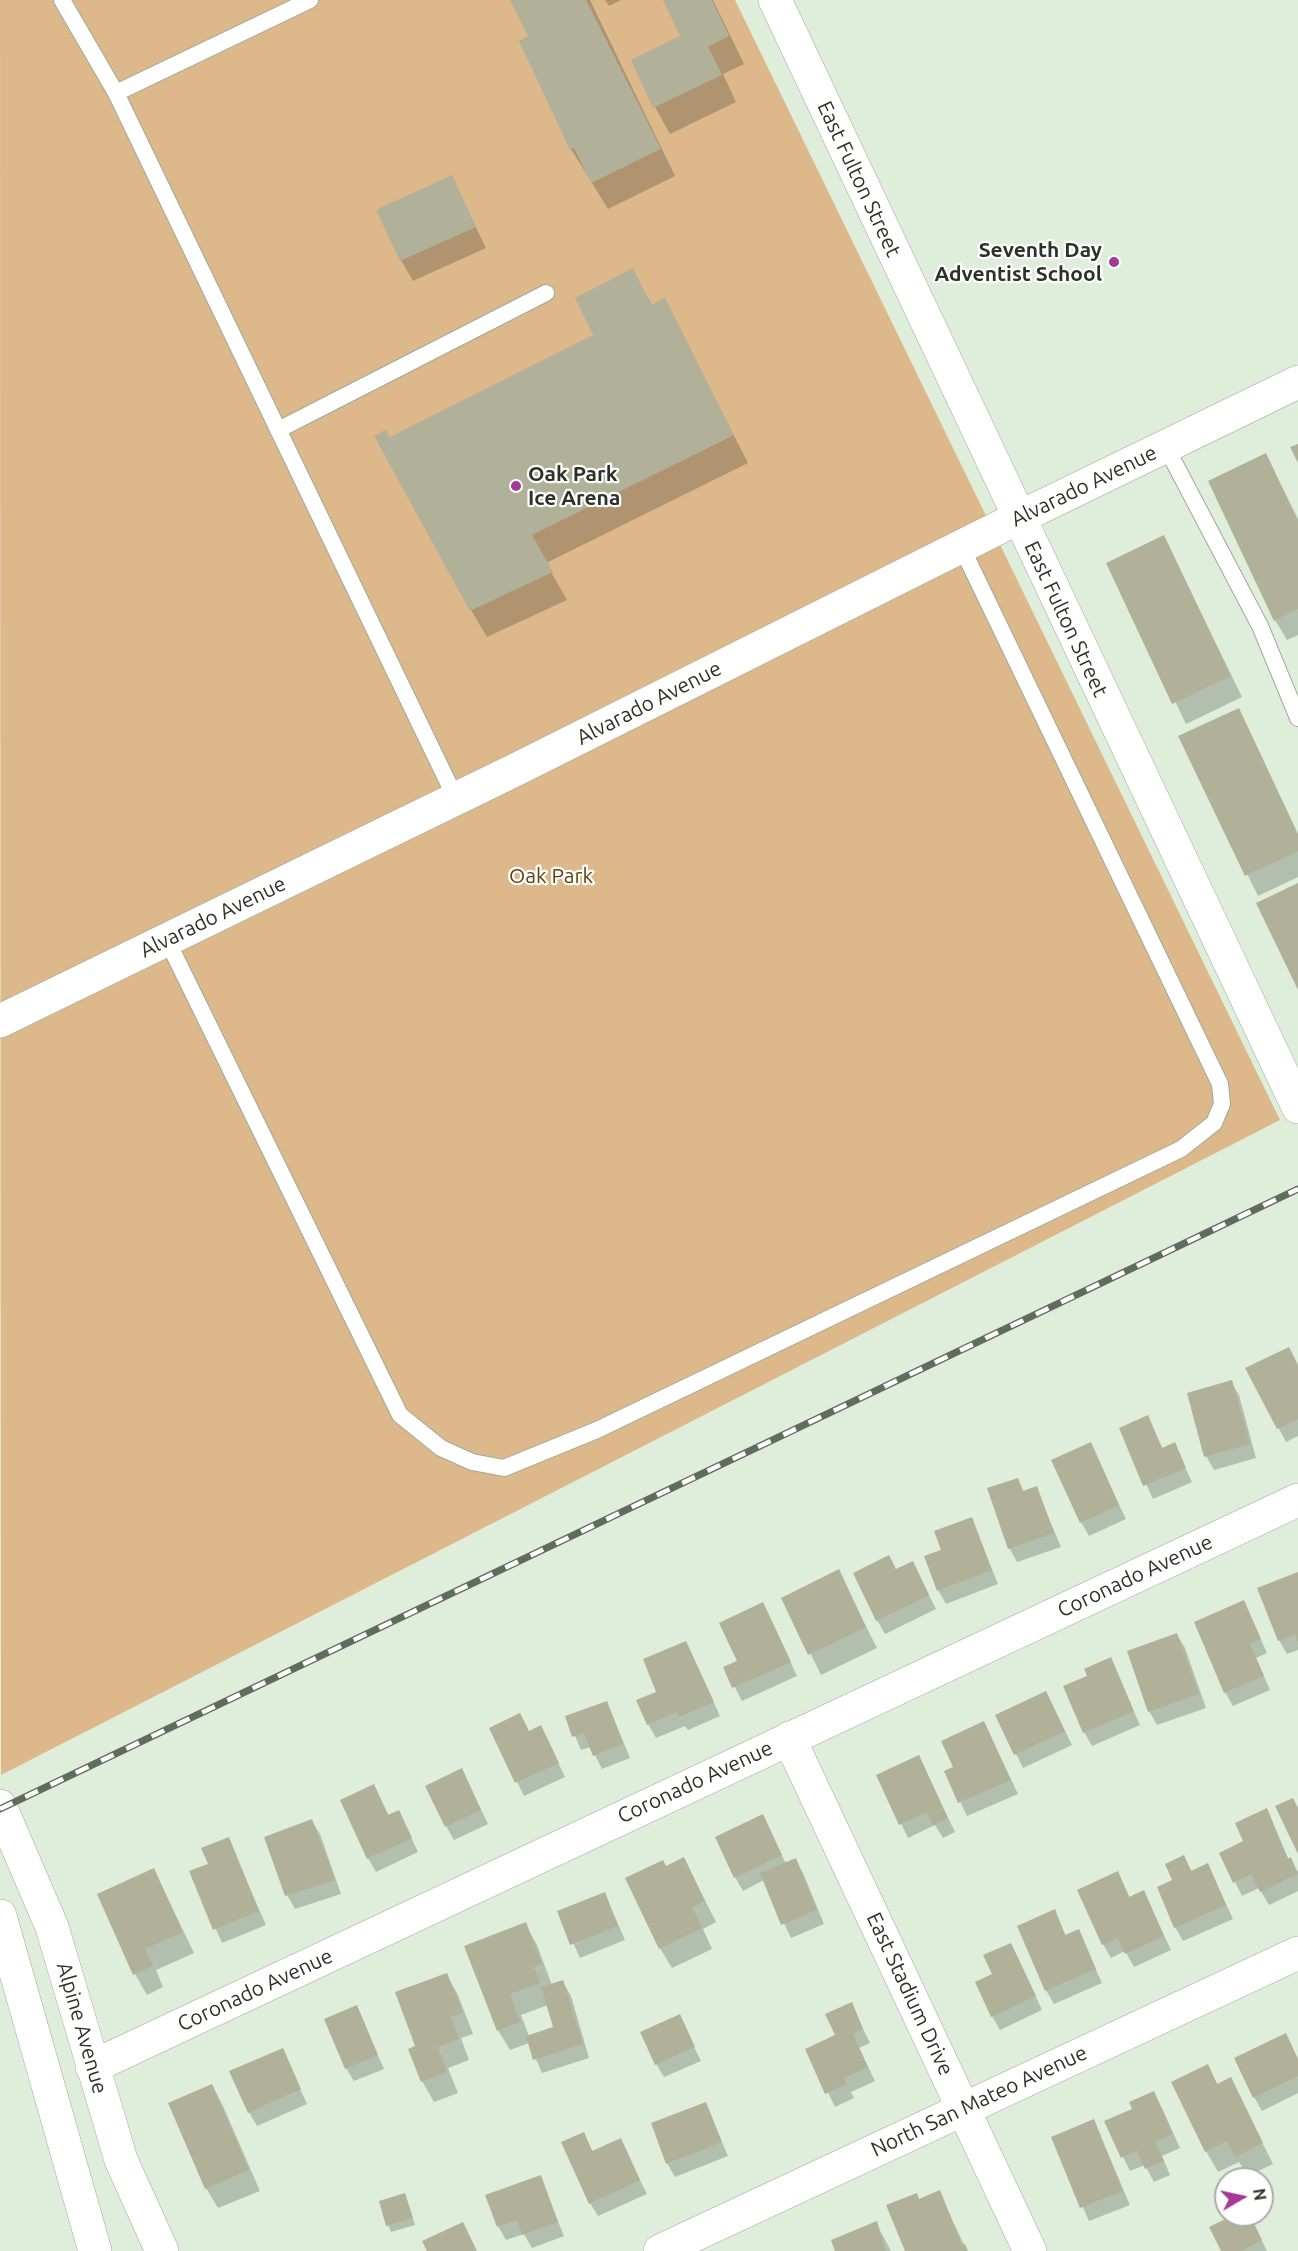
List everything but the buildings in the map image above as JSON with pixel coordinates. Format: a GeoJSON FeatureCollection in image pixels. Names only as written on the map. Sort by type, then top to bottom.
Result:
{"type":"FeatureCollection","features":[{"type":"Feature","properties":{"kind":"street","name":"East Fulton Street"},"geometry":{"type":"LineString","coordinates":[[775,0],[1298,1107]]}},
{"type":"Feature","properties":{"kind":"street","name":"Alvarado Avenue"},"geometry":{"type":"LineString","coordinates":[[0,1021],[456,799],[961,546],[1298,382]]}},
{"type":"Feature","properties":{"kind":"street","name":"Coronado Avenue"},"geometry":{"type":"LineString","coordinates":[[92,2067],[1298,1500]]}},
{"type":"Feature","properties":{"kind":"street","name":"East Stadium Drive"},"geometry":{"type":"LineString","coordinates":[[789,1738],[1030,2251]]}},
{"type":"Feature","properties":{"kind":"street","name":"Alpine Avenue"},"geometry":{"type":"LineString","coordinates":[[0,1806],[52,1927],[92,2067],[128,2177],[162,2251]]}},
{"type":"Feature","properties":{"kind":"street"},"geometry":{"type":"LineString","coordinates":[[0,1916],[95,2251]]}},
{"type":"Feature","properties":{"kind":"street","name":"North San Mateo Avenue"},"geometry":{"type":"LineString","coordinates":[[660,2251],[1298,1953]]}},
{"type":"Feature","properties":{"kind":"lane"},"geometry":{"type":"LineString","coordinates":[[62,0],[116,93],[456,799]]}},
{"type":"Feature","properties":{"kind":"lane"},"geometry":{"type":"LineString","coordinates":[[116,93],[310,0]]}},
{"type":"Feature","properties":{"kind":"lane"},"geometry":{"type":"LineString","coordinates":[[278,430],[546,293]]}},
{"type":"Feature","properties":{"kind":"lane"},"geometry":{"type":"LineString","coordinates":[[1166,447],[1260,626],[1298,718]]}},
{"type":"Feature","properties":{"kind":"lane"},"geometry":{"type":"LineString","coordinates":[[167,940],[400,1415],[441,1448],[472,1462],[504,1467],[597,1430],[1181,1149],[1214,1123],[1222,1104],[1221,1084],[961,546]]}},
{"type":"Feature","properties":{"kind":"green space","name":"Oak Park"},"geometry":{"type":"Polygon","coordinates":[[[0,0],[735,0],[1280,1120],[1,1775],[0,0]]]}},
{"type":"Feature","properties":{"kind":"railway"},"geometry":{"type":"LineString","coordinates":[[0,1809],[1298,1189]]}},
{"type":"Feature","properties":{"kind":"place","name":"Seventh Day Adventist School"},"geometry":{"type":"Point","coordinates":[1114,262]}},
{"type":"Feature","properties":{"kind":"place","name":"Oak Park Ice Arena"},"geometry":{"type":"Point","coordinates":[516,486]}}]}
